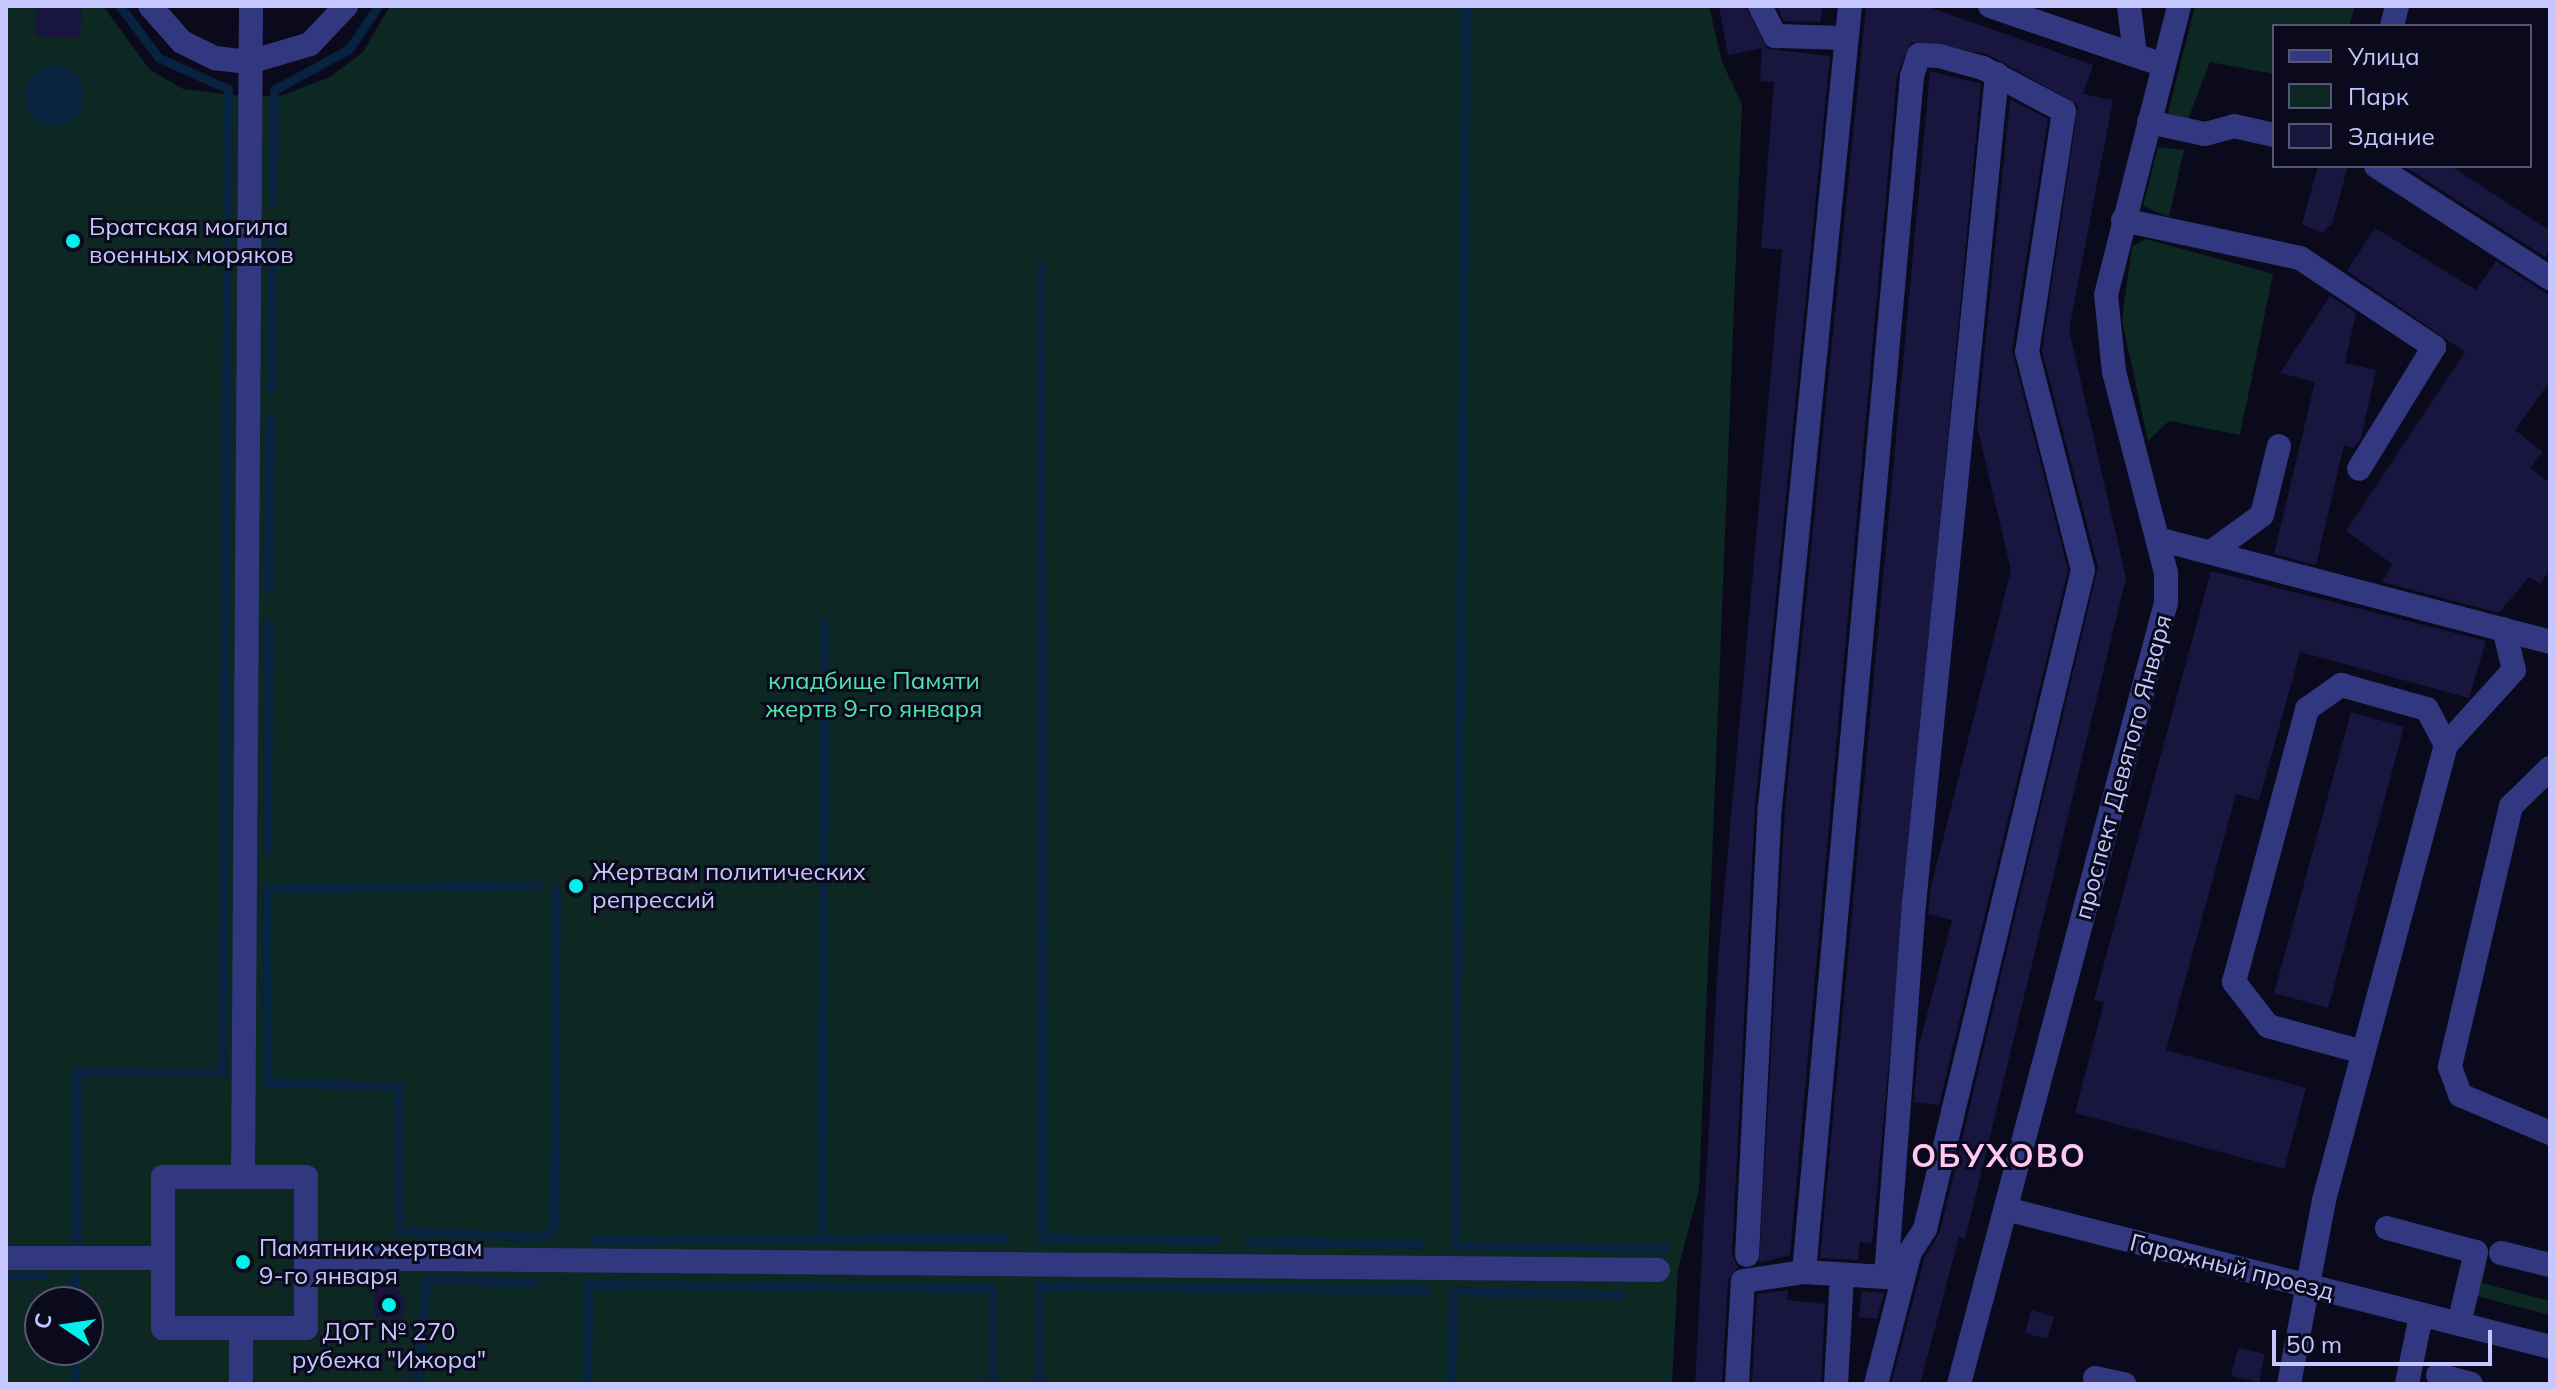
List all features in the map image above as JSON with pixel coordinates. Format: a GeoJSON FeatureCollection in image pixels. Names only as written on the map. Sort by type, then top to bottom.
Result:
{"type":"FeatureCollection","features":[{"type":"Feature","properties":{"kind":"street"},"geometry":{"type":"LineString","coordinates":[[150,6],[182,42],[215,58],[250,62],[310,44],[346,6]]}},
{"type":"Feature","properties":{"kind":"street"},"geometry":{"type":"LineString","coordinates":[[243,1177],[251,6]]}},
{"type":"Feature","properties":{"kind":"street"},"geometry":{"type":"LineString","coordinates":[[1760,6],[1775,36],[1845,38]]}},
{"type":"Feature","properties":{"kind":"street"},"geometry":{"type":"LineString","coordinates":[[1747,1255],[1770,807],[1850,6]]}},
{"type":"Feature","properties":{"kind":"street"},"geometry":{"type":"LineString","coordinates":[[1990,6],[2163,65]]}},
{"type":"Feature","properties":{"kind":"street"},"geometry":{"type":"LineString","coordinates":[[2129,6],[2135,55]]}},
{"type":"Feature","properties":{"kind":"street","name":"проспект Девятого Января"},"geometry":{"type":"LineString","coordinates":[[1959,1384],[2166,603],[2158,539],[2106,331],[2123,220],[2179,6]]}},
{"type":"Feature","properties":{"kind":"street"},"geometry":{"type":"LineString","coordinates":[[1804,1272],[1912,76],[1919,55],[1997,74],[2064,111],[2027,352],[2083,570],[1925,1229],[1894,1277]]}},
{"type":"Feature","properties":{"kind":"street"},"geometry":{"type":"LineString","coordinates":[[1876,1384],[1894,1277],[1911,933],[1997,74]]}},
{"type":"Feature","properties":{"kind":"street"},"geometry":{"type":"LineString","coordinates":[[2149,122],[2205,134],[2234,126],[2272,135]]}},
{"type":"Feature","properties":{"kind":"street"},"geometry":{"type":"LineString","coordinates":[[2379,168],[2550,278]]}},
{"type":"Feature","properties":{"kind":"street"},"geometry":{"type":"LineString","coordinates":[[2123,220],[2300,258],[2434,347],[2359,469]]}},
{"type":"Feature","properties":{"kind":"street"},"geometry":{"type":"LineString","coordinates":[[2214,550],[2262,515],[2279,446]]}},
{"type":"Feature","properties":{"kind":"street"},"geometry":{"type":"LineString","coordinates":[[2158,539],[2214,550],[2550,642]]}},
{"type":"Feature","properties":{"kind":"street"},"geometry":{"type":"LineString","coordinates":[[2289,1384],[2310,1287],[2324,1200],[2446,745],[2514,670],[2504,629]]}},
{"type":"Feature","properties":{"kind":"street"},"geometry":{"type":"LineString","coordinates":[[2363,1052],[2268,1026],[2234,982],[2303,723],[2307,709],[2341,685],[2427,709],[2446,745]]}},
{"type":"Feature","properties":{"kind":"street"},"geometry":{"type":"LineString","coordinates":[[2550,768],[2511,806],[2450,1067],[2460,1095],[2550,1133]]}},
{"type":"Feature","properties":{"kind":"street"},"geometry":{"type":"LineString","coordinates":[[163,1177],[306,1177],[306,1258],[306,1328],[163,1328],[163,1177]]}},
{"type":"Feature","properties":{"kind":"street","name":"Гаражный проезд"},"geometry":{"type":"LineString","coordinates":[[2006,1209],[2550,1347]]}},
{"type":"Feature","properties":{"kind":"street"},"geometry":{"type":"LineString","coordinates":[[2387,1228],[2476,1252],[2459,1324]]}},
{"type":"Feature","properties":{"kind":"street"},"geometry":{"type":"LineString","coordinates":[[2501,1253],[2550,1265]]}},
{"type":"Feature","properties":{"kind":"street"},"geometry":{"type":"LineString","coordinates":[[6,1258],[163,1258]]}},
{"type":"Feature","properties":{"kind":"street"},"geometry":{"type":"LineString","coordinates":[[306,1258],[1658,1270]]}},
{"type":"Feature","properties":{"kind":"street"},"geometry":{"type":"LineString","coordinates":[[1737,1384],[1743,1281],[1804,1272],[1894,1277]]}},
{"type":"Feature","properties":{"kind":"street"},"geometry":{"type":"LineString","coordinates":[[1836,1384],[1842,1275]]}},
{"type":"Feature","properties":{"kind":"street"},"geometry":{"type":"LineString","coordinates":[[2407,1384],[2421,1315]]}},
{"type":"Feature","properties":{"kind":"street"},"geometry":{"type":"LineString","coordinates":[[241,1328],[241,1384]]}},
{"type":"Feature","properties":{"kind":"street"},"geometry":{"type":"LineString","coordinates":[[2438,1375],[2471,1384]]}},
{"type":"Feature","properties":{"kind":"street"},"geometry":{"type":"LineString","coordinates":[[2095,1378],[2124,1384]]}},
{"type":"Feature","properties":{"kind":"green space","name":"кладбище Памяти жертв 9-го января"},"geometry":{"type":"Polygon","coordinates":[[[6,6],[103,6],[150,70],[183,89],[250,97],[283,95],[330,77],[363,52],[390,6],[1709,6],[1722,62],[1742,104],[1699,1190],[1678,1269],[1672,1384],[6,1384],[6,6]]]}},
{"type":"Feature","properties":{"kind":"green space"},"geometry":{"type":"Polygon","coordinates":[[[2195,6],[2355,6],[2350,24],[2272,24],[2272,74],[2210,62],[2188,119],[2168,113],[2195,6]]]}},
{"type":"Feature","properties":{"kind":"green space"},"geometry":{"type":"Polygon","coordinates":[[[2158,147],[2184,150],[2169,217],[2143,206],[2158,147]]]}},
{"type":"Feature","properties":{"kind":"green space"},"geometry":{"type":"Polygon","coordinates":[[[2146,239],[2273,274],[2240,435],[2169,421],[2148,441],[2122,320],[2132,246],[2146,239]]]}},
{"type":"Feature","properties":{"kind":"green space"},"geometry":{"type":"Polygon","coordinates":[[[2487,1262],[2482,1283],[2550,1301],[2550,1315],[2480,1297],[2474,1292],[2487,1262]]]}},
{"type":"Feature","properties":{"kind":"water"},"geometry":{"type":"Polygon","coordinates":[[[54,66],[75,75],[84,96],[75,117],[54,126],[33,117],[24,96],[33,75],[54,66]]]}},
{"type":"Feature","properties":{"kind":"building"},"geometry":{"type":"Polygon","coordinates":[[[37,6],[82,6],[80,38],[36,36],[37,6]]]}},
{"type":"Feature","properties":{"kind":"building"},"geometry":{"type":"Polygon","coordinates":[[[1719,6],[1745,6],[1768,49],[1830,56],[1755,806],[1732,1254],[1738,1267],[1728,1280],[1722,1384],[1695,1384],[1718,961],[1782,250],[1761,248],[1774,82],[1760,81],[1762,48],[1728,55],[1719,6]]]}},
{"type":"Feature","properties":{"kind":"building"},"geometry":{"type":"Polygon","coordinates":[[[1777,6],[1823,6],[1820,22],[1784,21],[1777,6]]]}},
{"type":"Feature","properties":{"kind":"building"},"geometry":{"type":"Polygon","coordinates":[[[1866,6],[1926,6],[2093,65],[2083,94],[2113,100],[2069,330],[2126,578],[1965,1239],[1959,1237],[1920,1384],[1891,1384],[1925,1256],[1940,1232],[2098,567],[2042,351],[2078,105],[1987,54],[1911,42],[1897,75],[1790,1255],[1759,1263],[1785,808],[1866,6]]]}},
{"type":"Feature","properties":{"kind":"building"},"geometry":{"type":"Polygon","coordinates":[[[1930,71],[1981,84],[1872,1243],[1860,1242],[1858,1260],[1820,1258],[1930,71]]]}},
{"type":"Feature","properties":{"kind":"building"},"geometry":{"type":"Polygon","coordinates":[[[2010,99],[2048,119],[2012,350],[2068,570],[1939,1105],[1914,1102],[1918,1049],[1952,920],[1928,914],[1931,887],[2011,570],[1977,426],[2010,99]]]}},
{"type":"Feature","properties":{"kind":"building"},"geometry":{"type":"Polygon","coordinates":[[[2317,168],[2347,168],[2332,224],[2322,233],[2302,224],[2317,168]]]}},
{"type":"Feature","properties":{"kind":"building"},"geometry":{"type":"Polygon","coordinates":[[[2407,168],[2454,168],[2550,231],[2550,249],[2545,257],[2407,168]]]}},
{"type":"Feature","properties":{"kind":"building"},"geometry":{"type":"Polygon","coordinates":[[[2375,228],[2476,290],[2496,261],[2550,296],[2550,381],[2515,430],[2543,452],[2530,468],[2550,483],[2550,570],[2540,584],[2529,577],[2499,613],[2382,582],[2392,564],[2346,531],[2465,352],[2347,271],[2375,228]]]}},
{"type":"Feature","properties":{"kind":"building"},"geometry":{"type":"Polygon","coordinates":[[[2330,296],[2356,313],[2345,363],[2376,370],[2361,438],[2354,448],[2344,445],[2316,565],[2274,554],[2315,382],[2280,373],[2330,296]]]}},
{"type":"Feature","properties":{"kind":"building"},"geometry":{"type":"Polygon","coordinates":[[[2211,571],[2486,641],[2469,698],[2300,652],[2259,800],[2236,794],[2166,1050],[2306,1088],[2284,1169],[2075,1113],[2104,1002],[2094,1000],[2211,571]]]}},
{"type":"Feature","properties":{"kind":"building"},"geometry":{"type":"Polygon","coordinates":[[[2351,712],[2404,727],[2328,1008],[2274,993],[2351,712]]]}},
{"type":"Feature","properties":{"kind":"building","name":"ДОТ № 270 рубежа \"Ижора\""},"geometry":{"type":"Polygon","coordinates":[[[374,1287],[395,1287],[407,1304],[397,1325],[374,1315],[374,1287]]]}},
{"type":"Feature","properties":{"kind":"building"},"geometry":{"type":"Polygon","coordinates":[[[1788,1290],[1787,1300],[1825,1304],[1821,1384],[1752,1384],[1757,1294],[1788,1290]]]}},
{"type":"Feature","properties":{"kind":"building"},"geometry":{"type":"Polygon","coordinates":[[[1862,1291],[1884,1293],[1877,1319],[1859,1317],[1862,1291]]]}},
{"type":"Feature","properties":{"kind":"building"},"geometry":{"type":"Polygon","coordinates":[[[2031,1310],[2054,1317],[2047,1339],[2025,1333],[2031,1310]]]}},
{"type":"Feature","properties":{"kind":"building"},"geometry":{"type":"Polygon","coordinates":[[[2238,1348],[2265,1354],[2259,1382],[2231,1376],[2238,1348]]]}},
{"type":"Feature","properties":{"kind":"waterway"},"geometry":{"type":"LineString","coordinates":[[76,1240],[76,1072],[222,1073],[228,89],[159,58],[120,6]]}},
{"type":"Feature","properties":{"kind":"waterway"},"geometry":{"type":"LineString","coordinates":[[273,202],[274,90],[349,49],[378,6]]}},
{"type":"Feature","properties":{"kind":"waterway"},"geometry":{"type":"LineString","coordinates":[[1466,6],[1455,1245],[1666,1248]]}},
{"type":"Feature","properties":{"kind":"waterway"},"geometry":{"type":"LineString","coordinates":[[272,232],[272,389]]}},
{"type":"Feature","properties":{"kind":"waterway"},"geometry":{"type":"LineString","coordinates":[[1041,265],[1042,1238],[1216,1240]]}},
{"type":"Feature","properties":{"kind":"waterway"},"geometry":{"type":"LineString","coordinates":[[268,589],[270,419]]}},
{"type":"Feature","properties":{"kind":"waterway"},"geometry":{"type":"LineString","coordinates":[[821,1235],[825,622]]}},
{"type":"Feature","properties":{"kind":"waterway"},"geometry":{"type":"LineString","coordinates":[[267,849],[268,624]]}},
{"type":"Feature","properties":{"kind":"waterway"},"geometry":{"type":"LineString","coordinates":[[538,885],[266,889],[267,1082],[398,1086],[399,1231],[544,1237],[554,1225],[556,890]]}},
{"type":"Feature","properties":{"kind":"waterway"},"geometry":{"type":"LineString","coordinates":[[593,1240],[1004,1238]]}},
{"type":"Feature","properties":{"kind":"waterway"},"geometry":{"type":"LineString","coordinates":[[1248,1241],[1420,1244]]}},
{"type":"Feature","properties":{"kind":"waterway"},"geometry":{"type":"LineString","coordinates":[[6,1275],[43,1275]]}},
{"type":"Feature","properties":{"kind":"waterway"},"geometry":{"type":"LineString","coordinates":[[74,1278],[74,1286]]}},
{"type":"Feature","properties":{"kind":"waterway"},"geometry":{"type":"LineString","coordinates":[[417,1384],[427,1279],[533,1283]]}},
{"type":"Feature","properties":{"kind":"waterway"},"geometry":{"type":"LineString","coordinates":[[587,1384],[588,1284],[993,1288],[993,1384]]}},
{"type":"Feature","properties":{"kind":"waterway"},"geometry":{"type":"LineString","coordinates":[[1039,1384],[1039,1286],[1426,1290]]}},
{"type":"Feature","properties":{"kind":"waterway"},"geometry":{"type":"LineString","coordinates":[[1451,1384],[1453,1291],[1622,1295]]}},
{"type":"Feature","properties":{"kind":"waterway"},"geometry":{"type":"LineString","coordinates":[[75,1366],[75,1384]]}},
{"type":"Feature","properties":{"kind":"place","name":"Братская могила военных моряков"},"geometry":{"type":"Point","coordinates":[73,241]}},
{"type":"Feature","properties":{"kind":"place","name":"Жертвам политических репрессий"},"geometry":{"type":"Point","coordinates":[576,886]}},
{"type":"Feature","properties":{"kind":"place","name":"Памятник жертвам 9-го января"},"geometry":{"type":"Point","coordinates":[243,1262]}},
{"type":"Feature","properties":{"kind":"place","name":"ДОТ № 270 рубежа \"Ижора\""},"geometry":{"type":"Point","coordinates":[389,1305]}},
{"type":"Feature","properties":{"kind":"district","name":"ОБУХОВО"},"geometry":{"type":"Point","coordinates":[1999,1155]}}]}
